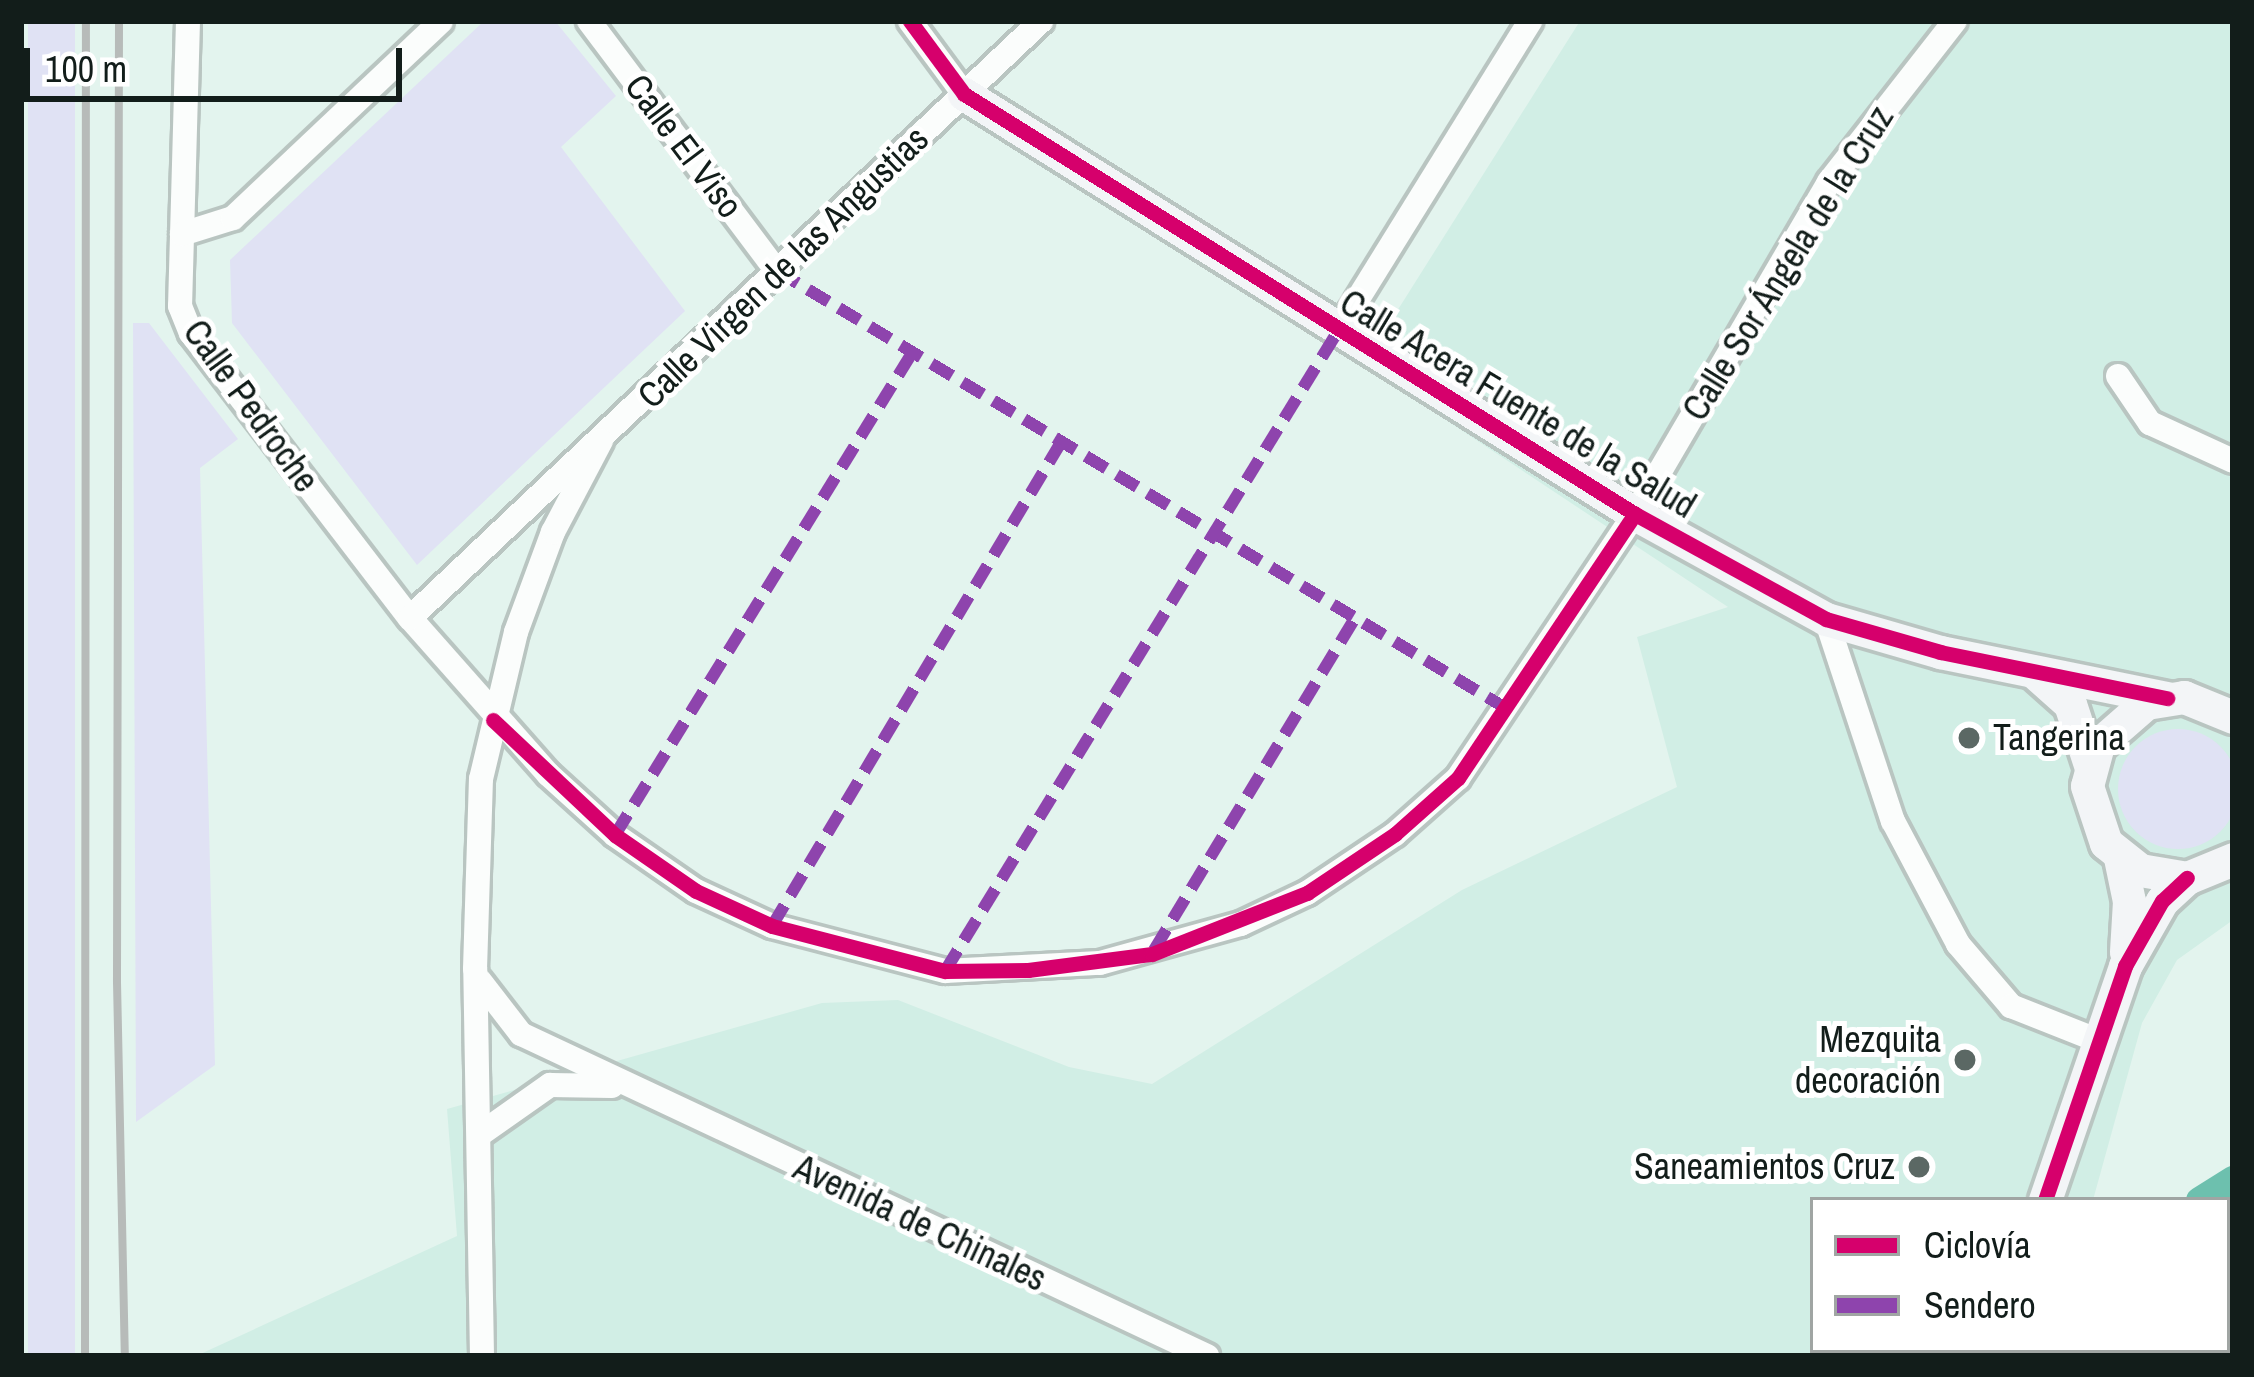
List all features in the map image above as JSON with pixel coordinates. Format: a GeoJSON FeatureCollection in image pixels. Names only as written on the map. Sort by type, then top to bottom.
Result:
{"type":"FeatureCollection","features":[{"type":"Feature","properties":{"kind":"main road","name":"Calle Acera Fuente de la Salud"},"geometry":{"type":"LineString","coordinates":[[964,94],[1635,514],[1826,619],[2035,671],[2228,710]]}},
{"type":"Feature","properties":{"kind":"main road"},"geometry":{"type":"LineString","coordinates":[[2035,671],[2070,704],[2090,765],[2089,806],[2120,858],[2129,901],[2125,966]]}},
{"type":"Feature","properties":{"kind":"main road"},"geometry":{"type":"LineString","coordinates":[[2090,765],[2127,713],[2167,698]]}},
{"type":"Feature","properties":{"kind":"main road"},"geometry":{"type":"LineString","coordinates":[[2120,858],[2163,877],[2187,878]]}},
{"type":"Feature","properties":{"kind":"main road"},"geometry":{"type":"LineString","coordinates":[[2046,1197],[2125,966],[2162,901],[2187,878],[2233,859]]}},
{"type":"Feature","properties":{"kind":"street","name":"Calle Pedroche"},"geometry":{"type":"LineString","coordinates":[[188,21],[180,306],[190,334],[494,719]]}},
{"type":"Feature","properties":{"kind":"street"},"geometry":{"type":"LineString","coordinates":[[182,234],[233,218],[441,21]]}},
{"type":"Feature","properties":{"kind":"street","name":"Calle El Viso"},"geometry":{"type":"LineString","coordinates":[[589,21],[778,271]]}},
{"type":"Feature","properties":{"kind":"street","name":"Calle Acera Fuente de la Salud"},"geometry":{"type":"LineString","coordinates":[[910,21],[964,94]]}},
{"type":"Feature","properties":{"kind":"street","name":"Calle Virgen de las Angustias"},"geometry":{"type":"LineString","coordinates":[[410,618],[1041,21]]}},
{"type":"Feature","properties":{"kind":"street"},"geometry":{"type":"LineString","coordinates":[[1338,331],[1530,21]]}},
{"type":"Feature","properties":{"kind":"street","name":"Calle Sor Ángela de la Cruz"},"geometry":{"type":"LineString","coordinates":[[494,719],[615,835],[697,890],[772,926],[945,970],[1028,970],[1152,954],[1306,893],[1396,834],[1458,778],[1635,514],[1828,182],[1955,21]]}},
{"type":"Feature","properties":{"kind":"street"},"geometry":{"type":"LineString","coordinates":[[2118,376],[2150,423],[2233,461]]}},
{"type":"Feature","properties":{"kind":"street","name":"Calle Virgen de las Angustias"},"geometry":{"type":"LineString","coordinates":[[479,1135],[475,969],[481,779],[494,719],[553,532],[601,441]]}},
{"type":"Feature","properties":{"kind":"street"},"geometry":{"type":"LineString","coordinates":[[1826,619],[1893,821],[1958,944],[2011,1006],[2097,1040]]}},
{"type":"Feature","properties":{"kind":"street","name":"Avenida de Chinales"},"geometry":{"type":"LineString","coordinates":[[475,969],[490,1003],[521,1034],[1207,1356]]}},
{"type":"Feature","properties":{"kind":"street","name":"Avenida de Chinales"},"geometry":{"type":"LineString","coordinates":[[479,1135],[550,1085],[632,1090]]}},
{"type":"Feature","properties":{"kind":"street"},"geometry":{"type":"LineString","coordinates":[[479,1135],[482,1356]]}},
{"type":"Feature","properties":{"kind":"shaded area"},"geometry":{"type":"Polygon","coordinates":[[[28,21],[75,21],[75,1356],[28,1356],[28,21]]]}},
{"type":"Feature","properties":{"kind":"shaded area"},"geometry":{"type":"Polygon","coordinates":[[[484,21],[555,21],[616,96],[561,147],[685,311],[417,565],[232,323],[230,260],[484,21]]]}},
{"type":"Feature","properties":{"kind":"shaded area"},"geometry":{"type":"Polygon","coordinates":[[[1580,21],[2233,21],[2233,920],[2177,960],[2142,1023],[2094,1197],[1810,1197],[1810,1353],[2072,1356],[196,1356],[457,1236],[447,1109],[822,1003],[898,1000],[1069,1067],[1152,1084],[1462,890],[1677,787],[1637,637],[1728,607],[1363,365],[1580,21]]]}},
{"type":"Feature","properties":{"kind":"shaded area"},"geometry":{"type":"Polygon","coordinates":[[[133,323],[149,323],[238,439],[200,468],[215,1065],[136,1122],[133,323]]]}},
{"type":"Feature","properties":{"kind":"shaded area"},"geometry":{"type":"Polygon","coordinates":[[[2178,729],[2201,734],[2220,747],[2233,766],[2238,789],[2233,812],[2220,831],[2201,844],[2178,849],[2155,844],[2136,831],[2123,812],[2118,789],[2123,766],[2136,747],[2155,734],[2178,729]]]}},
{"type":"Feature","properties":{"kind":"waterway"},"geometry":{"type":"LineString","coordinates":[[2204,1197],[2233,1179]]}},
{"type":"Feature","properties":{"kind":"railway"},"geometry":{"type":"LineString","coordinates":[[85,1356],[86,21]]}},
{"type":"Feature","properties":{"kind":"railway"},"geometry":{"type":"LineString","coordinates":[[119,21],[117,982],[125,1356]]}},
{"type":"Feature","properties":{"kind":"marked path"},"geometry":{"type":"LineString","coordinates":[[777,271],[1507,709]]}},
{"type":"Feature","properties":{"kind":"marked path"},"geometry":{"type":"LineString","coordinates":[[945,971],[1338,331]]}},
{"type":"Feature","properties":{"kind":"marked path"},"geometry":{"type":"LineString","coordinates":[[615,835],[912,353]]}},
{"type":"Feature","properties":{"kind":"marked path"},"geometry":{"type":"LineString","coordinates":[[772,926],[1060,444]]}},
{"type":"Feature","properties":{"kind":"marked path"},"geometry":{"type":"LineString","coordinates":[[1154,950],[1353,621]]}},
{"type":"Feature","properties":{"kind":"cycle path"},"geometry":{"type":"LineString","coordinates":[[910,21],[964,94],[1635,514],[1826,619],[1940,652],[2167,698]]}},
{"type":"Feature","properties":{"kind":"cycle path"},"geometry":{"type":"LineString","coordinates":[[493,720],[615,835],[696,891],[772,926],[945,971],[1028,970],[1152,954],[1307,893],[1395,834],[1458,778],[1635,514]]}},
{"type":"Feature","properties":{"kind":"cycle path"},"geometry":{"type":"LineString","coordinates":[[2046,1197],[2125,966],[2162,901],[2187,878]]}},
{"type":"Feature","properties":{"kind":"place","name":"Tangerina"},"geometry":{"type":"Point","coordinates":[1969,738]}},
{"type":"Feature","properties":{"kind":"place","name":"Mezquita decoración"},"geometry":{"type":"Point","coordinates":[1965,1060]}},
{"type":"Feature","properties":{"kind":"place","name":"Saneamientos Cruz"},"geometry":{"type":"Point","coordinates":[1919,1167]}}]}
